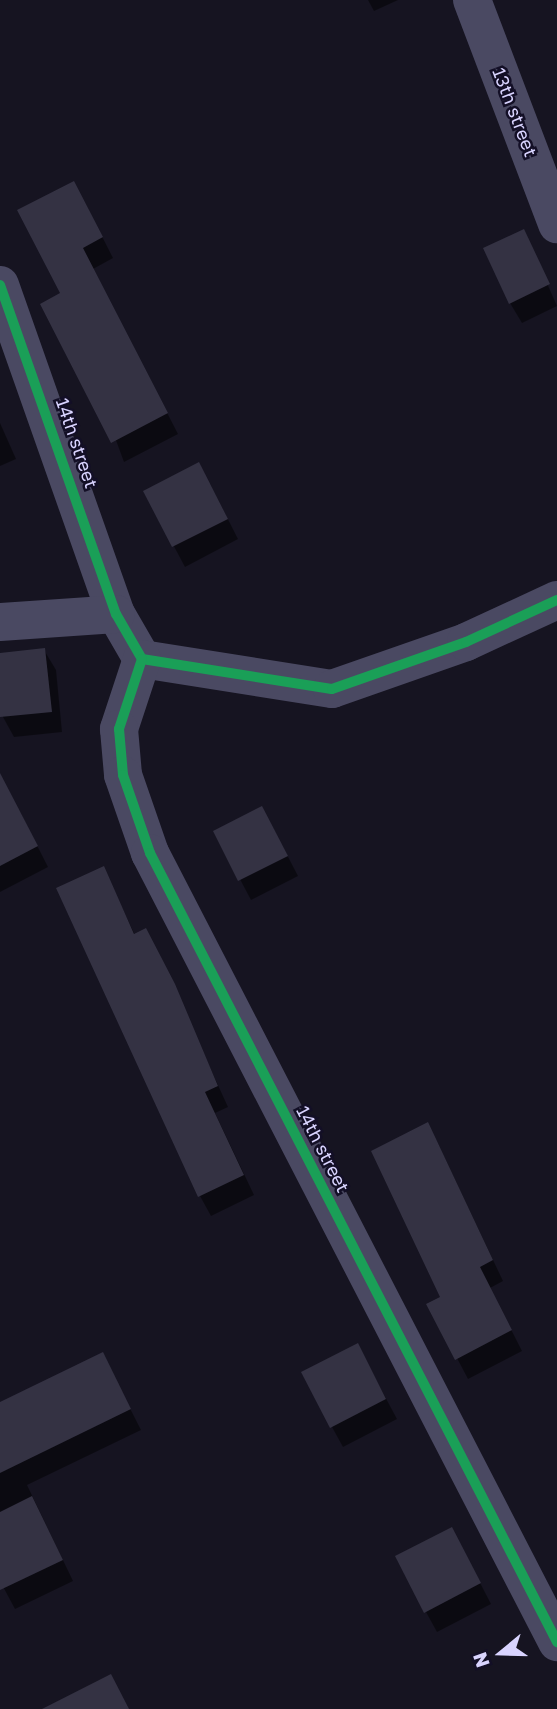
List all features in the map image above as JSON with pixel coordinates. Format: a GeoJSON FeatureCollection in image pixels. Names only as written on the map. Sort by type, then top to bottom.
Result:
{"type":"FeatureCollection","features":[{"type":"Feature","properties":{"kind":"street","name":"13th street"},"geometry":{"type":"LineString","coordinates":[[472,0],[557,224]]}},
{"type":"Feature","properties":{"kind":"street","name":"14th street"},"geometry":{"type":"LineString","coordinates":[[0,285],[116,614],[142,659],[119,729],[123,775],[150,852],[557,1642]]}},
{"type":"Feature","properties":{"kind":"street"},"geometry":{"type":"LineString","coordinates":[[142,659],[332,689],[466,642],[557,600]]}},
{"type":"Feature","properties":{"kind":"street"},"geometry":{"type":"LineString","coordinates":[[0,622],[116,614]]}},
{"type":"Feature","properties":{"kind":"building"},"geometry":{"type":"Polygon","coordinates":[[[74,181],[103,237],[83,248],[168,413],[111,443],[40,304],[60,293],[17,210],[74,181]]]}},
{"type":"Feature","properties":{"kind":"building"},"geometry":{"type":"Polygon","coordinates":[[[524,229],[550,284],[509,304],[483,248],[524,229]]]}},
{"type":"Feature","properties":{"kind":"building"},"geometry":{"type":"Polygon","coordinates":[[[199,462],[228,519],[172,547],[143,491],[199,462]]]}},
{"type":"Feature","properties":{"kind":"building"},"geometry":{"type":"Polygon","coordinates":[[[45,648],[52,712],[0,717],[0,653],[45,648]]]}},
{"type":"Feature","properties":{"kind":"building"},"geometry":{"type":"Polygon","coordinates":[[[0,773],[38,846],[0,866],[0,773]]]}},
{"type":"Feature","properties":{"kind":"building"},"geometry":{"type":"Polygon","coordinates":[[[262,806],[288,856],[238,881],[213,831],[262,806]]]}},
{"type":"Feature","properties":{"kind":"building"},"geometry":{"type":"Polygon","coordinates":[[[104,866],[134,934],[146,928],[175,984],[218,1086],[205,1092],[244,1175],[198,1197],[56,888],[104,866]]]}},
{"type":"Feature","properties":{"kind":"building"},"geometry":{"type":"Polygon","coordinates":[[[428,1122],[493,1260],[480,1267],[512,1330],[455,1360],[426,1304],[440,1297],[371,1151],[428,1122]]]}},
{"type":"Feature","properties":{"kind":"building"},"geometry":{"type":"Polygon","coordinates":[[[358,1343],[386,1399],[330,1428],[301,1372],[358,1343]]]}},
{"type":"Feature","properties":{"kind":"building"},"geometry":{"type":"Polygon","coordinates":[[[103,1352],[131,1409],[0,1473],[0,1402],[103,1352]]]}},
{"type":"Feature","properties":{"kind":"building"},"geometry":{"type":"Polygon","coordinates":[[[32,1496],[63,1560],[0,1590],[0,1512],[32,1496]]]}},
{"type":"Feature","properties":{"kind":"building"},"geometry":{"type":"Polygon","coordinates":[[[452,1527],[481,1583],[424,1613],[395,1556],[452,1527]]]}},
{"type":"Feature","properties":{"kind":"building"},"geometry":{"type":"Polygon","coordinates":[[[111,1674],[129,1709],[42,1709],[111,1674]]]}},
{"type":"Feature","properties":{"kind":"cycle path"},"geometry":{"type":"LineString","coordinates":[[0,285],[116,614],[142,659],[332,689],[466,642],[557,600]]}},
{"type":"Feature","properties":{"kind":"cycle path"},"geometry":{"type":"LineString","coordinates":[[142,659],[119,729],[123,775],[150,853],[557,1642]]}}]}
